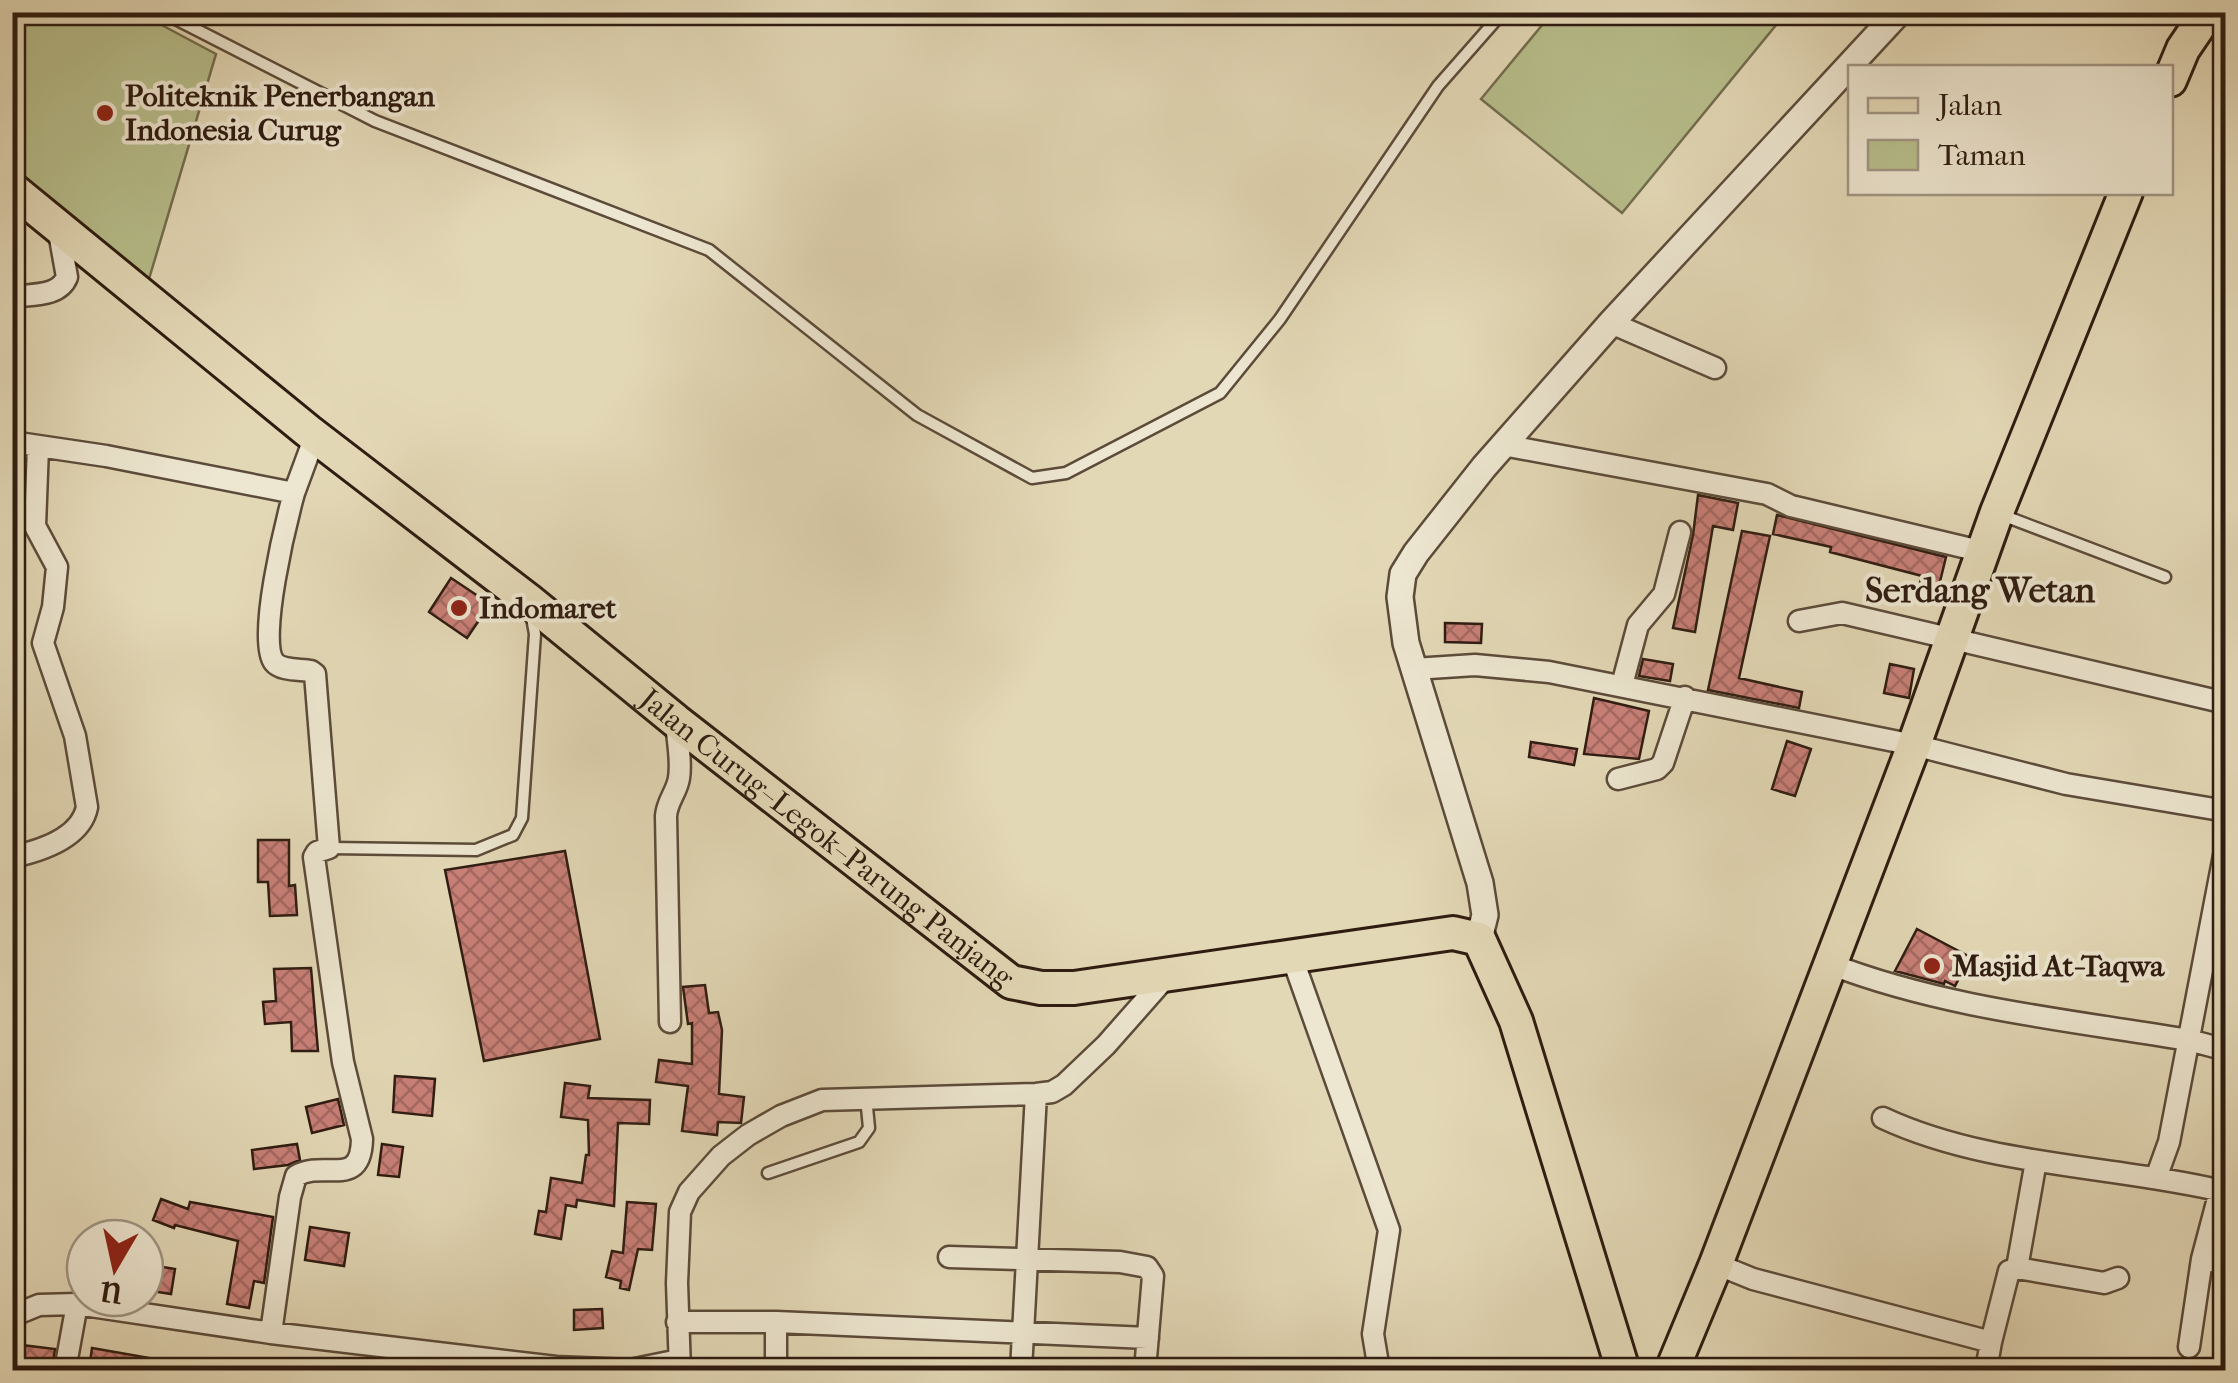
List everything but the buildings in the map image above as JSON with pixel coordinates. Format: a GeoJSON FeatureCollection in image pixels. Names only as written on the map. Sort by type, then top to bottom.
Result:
{"type":"FeatureCollection","features":[{"type":"Feature","properties":{"kind":"main road"},"geometry":{"type":"LineString","coordinates":[[2173,73],[2183,49],[2210,15]]}},
{"type":"Feature","properties":{"kind":"main road","name":"Jalan Curug–Legok–Parung Panjang"},"geometry":{"type":"LineString","coordinates":[[12,190],[308,431],[1012,982],[1042,988],[1074,988],[1453,933],[1478,940]]}},
{"type":"Feature","properties":{"kind":"main road"},"geometry":{"type":"LineString","coordinates":[[1672,1370],[1914,745],[1996,512],[2125,195]]}},
{"type":"Feature","properties":{"kind":"main road"},"geometry":{"type":"LineString","coordinates":[[1478,940],[1516,1021],[1623,1370]]}},
{"type":"Feature","properties":{"kind":"street"},"geometry":{"type":"LineString","coordinates":[[1857,65],[1898,12]]}},
{"type":"Feature","properties":{"kind":"street"},"geometry":{"type":"LineString","coordinates":[[1478,940],[1485,914],[1480,883],[1401,618],[1403,574],[1416,552],[1503,445],[1611,323],[1848,74]]}},
{"type":"Feature","properties":{"kind":"street"},"geometry":{"type":"LineString","coordinates":[[12,297],[58,290],[66,283],[57,225]]}},
{"type":"Feature","properties":{"kind":"street"},"geometry":{"type":"LineString","coordinates":[[1611,323],[1715,368]]}},
{"type":"Feature","properties":{"kind":"street"},"geometry":{"type":"LineString","coordinates":[[271,1333],[296,1176],[304,1171],[347,1170],[358,1162],[362,1152],[343,1062],[314,858],[317,852],[329,848],[314,674],[280,667],[272,660],[268,646],[275,573],[294,492],[311,447],[308,431]]}},
{"type":"Feature","properties":{"kind":"street"},"geometry":{"type":"LineString","coordinates":[[12,442],[294,492]]}},
{"type":"Feature","properties":{"kind":"street"},"geometry":{"type":"LineString","coordinates":[[1503,445],[1767,494],[1791,506],[1984,552]]}},
{"type":"Feature","properties":{"kind":"street"},"geometry":{"type":"LineString","coordinates":[[12,857],[36,852],[72,832],[85,818],[87,807],[75,736],[43,642],[53,607],[57,567],[34,526],[38,447]]}},
{"type":"Feature","properties":{"kind":"street"},"geometry":{"type":"LineString","coordinates":[[1622,685],[1638,626],[1664,594],[1680,532]]}},
{"type":"Feature","properties":{"kind":"street"},"geometry":{"type":"LineString","coordinates":[[1798,621],[1842,612],[2226,702]]}},
{"type":"Feature","properties":{"kind":"street"},"geometry":{"type":"LineString","coordinates":[[1414,669],[1474,665],[1550,672],[1914,745],[2066,784],[2226,811]]}},
{"type":"Feature","properties":{"kind":"street"},"geometry":{"type":"LineString","coordinates":[[1618,779],[1657,769],[1663,763],[1685,697]]}},
{"type":"Feature","properties":{"kind":"street"},"geometry":{"type":"LineString","coordinates":[[670,1022],[665,841],[668,799],[680,773],[676,721]]}},
{"type":"Feature","properties":{"kind":"street"},"geometry":{"type":"LineString","coordinates":[[2156,1178],[2169,1142],[2189,1040],[2216,935],[2226,846]]}},
{"type":"Feature","properties":{"kind":"street"},"geometry":{"type":"LineString","coordinates":[[1292,957],[1389,1230],[1373,1334],[1380,1370]]}},
{"type":"Feature","properties":{"kind":"street"},"geometry":{"type":"LineString","coordinates":[[1830,964],[1886,986],[2226,1050]]}},
{"type":"Feature","properties":{"kind":"street"},"geometry":{"type":"LineString","coordinates":[[165,1317],[489,1364],[630,1370],[679,1365],[678,1223],[689,1192],[748,1135],[781,1116],[822,1100],[1052,1092],[1064,1086],[1106,1045],[1166,977]]}},
{"type":"Feature","properties":{"kind":"street"},"geometry":{"type":"LineString","coordinates":[[1021,1370],[1036,1094]]}},
{"type":"Feature","properties":{"kind":"street"},"geometry":{"type":"LineString","coordinates":[[1883,1118],[1908,1130],[2036,1160],[2223,1192],[2202,1259],[2189,1347]]}},
{"type":"Feature","properties":{"kind":"street"},"geometry":{"type":"LineString","coordinates":[[2017,1268],[2036,1160]]}},
{"type":"Feature","properties":{"kind":"street"},"geometry":{"type":"LineString","coordinates":[[949,1257],[1147,1266],[1153,1276],[1146,1370]]}},
{"type":"Feature","properties":{"kind":"street"},"geometry":{"type":"LineString","coordinates":[[2202,1259],[2226,1264]]}},
{"type":"Feature","properties":{"kind":"street"},"geometry":{"type":"LineString","coordinates":[[1716,1264],[1753,1279],[1992,1342]]}},
{"type":"Feature","properties":{"kind":"street"},"geometry":{"type":"LineString","coordinates":[[1986,1370],[2009,1270],[2017,1268],[2104,1284],[2118,1278]]}},
{"type":"Feature","properties":{"kind":"street"},"geometry":{"type":"LineString","coordinates":[[12,1316],[38,1305],[65,1304]]}},
{"type":"Feature","properties":{"kind":"street"},"geometry":{"type":"LineString","coordinates":[[65,1370],[75,1318]]}},
{"type":"Feature","properties":{"kind":"street"},"geometry":{"type":"LineString","coordinates":[[677,1322],[776,1322],[1148,1338]]}},
{"type":"Feature","properties":{"kind":"street"},"geometry":{"type":"LineString","coordinates":[[776,1322],[776,1370]]}},
{"type":"Feature","properties":{"kind":"lane"},"geometry":{"type":"LineString","coordinates":[[162,12],[375,121],[709,250],[917,416],[1032,478],[1066,473],[1220,393],[1280,320],[1438,86],[1503,12]]}},
{"type":"Feature","properties":{"kind":"lane"},"geometry":{"type":"LineString","coordinates":[[1996,512],[2165,577]]}},
{"type":"Feature","properties":{"kind":"lane"},"geometry":{"type":"LineString","coordinates":[[329,848],[476,850],[513,835],[522,818],[535,634],[528,600]]}},
{"type":"Feature","properties":{"kind":"lane"},"geometry":{"type":"LineString","coordinates":[[768,1172],[860,1142],[869,1128],[866,1096]]}},
{"type":"Feature","properties":{"kind":"green space"},"geometry":{"type":"Polygon","coordinates":[[[1552,12],[1786,13],[1622,213],[1481,99],[1552,12]]]}},
{"type":"Feature","properties":{"kind":"green space","name":"Politeknik Penerbangan Indonesia Curug"},"geometry":{"type":"Polygon","coordinates":[[[12,13],[139,13],[216,54],[149,279],[13,172],[12,13]]]}},
{"type":"Feature","properties":{"kind":"place","name":"Politeknik Penerbangan Indonesia Curug"},"geometry":{"type":"Point","coordinates":[105,113]}},
{"type":"Feature","properties":{"kind":"place","name":"Indomaret"},"geometry":{"type":"Point","coordinates":[459,608]}},
{"type":"Feature","properties":{"kind":"place","name":"Masjid At-Taqwa"},"geometry":{"type":"Point","coordinates":[1932,966]}},
{"type":"Feature","properties":{"kind":"district","name":"Serdang Wetan"},"geometry":{"type":"Point","coordinates":[1980,590]}}]}
